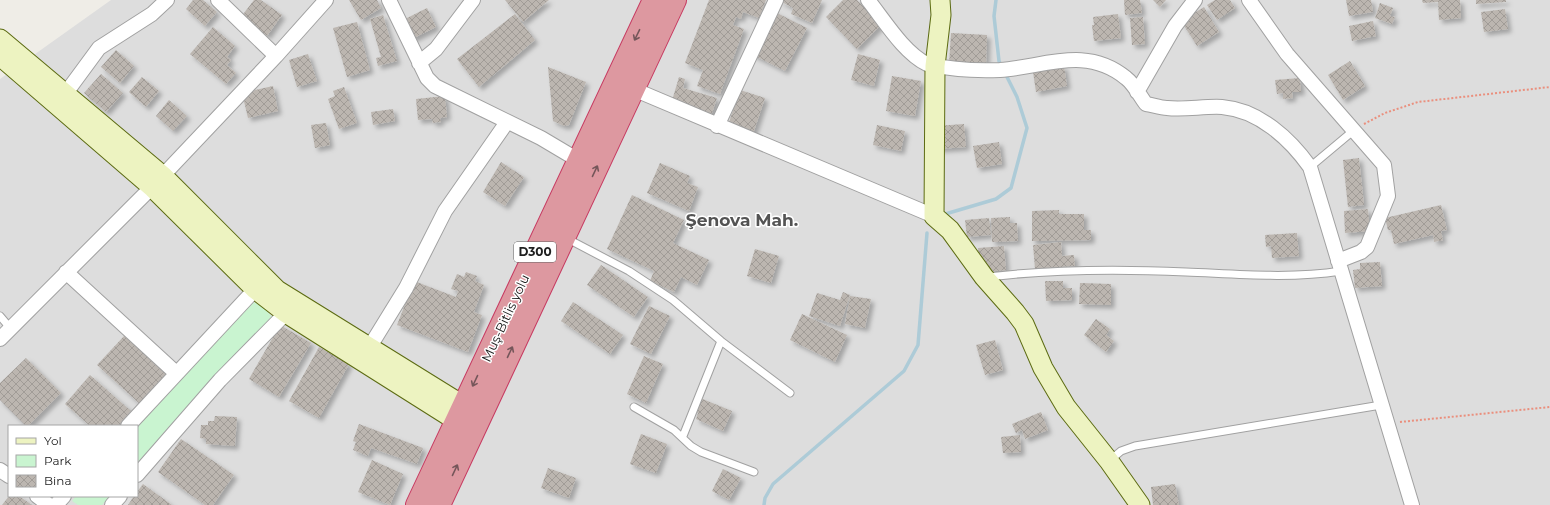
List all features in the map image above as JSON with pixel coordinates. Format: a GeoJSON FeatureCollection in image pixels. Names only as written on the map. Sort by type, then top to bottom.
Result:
{"type":"FeatureCollection","features":[{"type":"Feature","properties":{"kind":"highway","name":"Muş-Bitlis yolu"},"geometry":{"type":"LineString","coordinates":[[439,505],[555,234],[624,85],[654,0]]}},
{"type":"Feature","properties":{"kind":"highway","name":"Muş-Bitlis yolu"},"geometry":{"type":"LineString","coordinates":[[575,190],[578,160],[675,0]]}},
{"type":"Feature","properties":{"kind":"highway","name":"Muş-Bitlis yolu"},"geometry":{"type":"LineString","coordinates":[[416,505],[460,413],[555,234]]}},
{"type":"Feature","properties":{"kind":"street"},"geometry":{"type":"LineString","coordinates":[[61,99],[99,48],[152,14],[167,0]]}},
{"type":"Feature","properties":{"kind":"street"},"geometry":{"type":"LineString","coordinates":[[218,0],[276,56]]}},
{"type":"Feature","properties":{"kind":"street"},"geometry":{"type":"LineString","coordinates":[[0,339],[157,181],[276,56],[326,0]]}},
{"type":"Feature","properties":{"kind":"street"},"geometry":{"type":"LineString","coordinates":[[389,0],[427,78],[435,86],[541,138],[578,160]]}},
{"type":"Feature","properties":{"kind":"street"},"geometry":{"type":"LineString","coordinates":[[419,63],[436,49],[473,0]]}},
{"type":"Feature","properties":{"kind":"street"},"geometry":{"type":"LineString","coordinates":[[717,126],[776,0]]}},
{"type":"Feature","properties":{"kind":"street"},"geometry":{"type":"LineString","coordinates":[[868,0],[909,51],[920,60],[935,66],[1001,70],[1065,59],[1088,60],[1113,69],[1127,78],[1146,104],[1166,108],[1222,108],[1239,110],[1253,116],[1287,139],[1310,167],[1412,505]]}},
{"type":"Feature","properties":{"kind":"street"},"geometry":{"type":"LineString","coordinates":[[934,216],[935,66],[940,0]]}},
{"type":"Feature","properties":{"kind":"street"},"geometry":{"type":"LineString","coordinates":[[1137,92],[1175,26],[1195,0]]}},
{"type":"Feature","properties":{"kind":"street"},"geometry":{"type":"LineString","coordinates":[[1249,0],[1288,54],[1353,132],[1384,165],[1388,196],[1367,247],[1339,266]]}},
{"type":"Feature","properties":{"kind":"street"},"geometry":{"type":"LineString","coordinates":[[0,39],[61,99],[157,181],[260,283],[277,290],[291,308],[460,413]]}},
{"type":"Feature","properties":{"kind":"street"},"geometry":{"type":"LineString","coordinates":[[0,56],[61,99]]}},
{"type":"Feature","properties":{"kind":"street"},"geometry":{"type":"LineString","coordinates":[[624,85],[717,126],[934,216],[950,230],[984,277],[1024,324],[1043,368],[1062,401],[1079,425],[1109,461],[1140,505]]}},
{"type":"Feature","properties":{"kind":"street"},"geometry":{"type":"LineString","coordinates":[[369,348],[406,288],[445,211],[507,122]]}},
{"type":"Feature","properties":{"kind":"street"},"geometry":{"type":"LineString","coordinates":[[66,272],[176,373]]}},
{"type":"Feature","properties":{"kind":"street"},"geometry":{"type":"LineString","coordinates":[[129,425],[260,283]]}},
{"type":"Feature","properties":{"kind":"street"},"geometry":{"type":"LineString","coordinates":[[291,308],[369,348],[460,413]]}},
{"type":"Feature","properties":{"kind":"street"},"geometry":{"type":"LineString","coordinates":[[138,474],[220,380],[291,308]]}},
{"type":"Feature","properties":{"kind":"street"},"geometry":{"type":"LineString","coordinates":[[38,497],[49,505]]}},
{"type":"Feature","properties":{"kind":"street"},"geometry":{"type":"LineString","coordinates":[[56,505],[63,497]]}},
{"type":"Feature","properties":{"kind":"street"},"geometry":{"type":"LineString","coordinates":[[112,505],[119,497]]}},
{"type":"Feature","properties":{"kind":"lane"},"geometry":{"type":"LineString","coordinates":[[1310,167],[1353,132]]}},
{"type":"Feature","properties":{"kind":"lane"},"geometry":{"type":"LineString","coordinates":[[555,234],[607,258],[651,285],[673,300],[721,341],[790,393]]}},
{"type":"Feature","properties":{"kind":"lane"},"geometry":{"type":"LineString","coordinates":[[984,277],[1034,272],[1093,270],[1293,276],[1339,266]]}},
{"type":"Feature","properties":{"kind":"lane"},"geometry":{"type":"LineString","coordinates":[[0,316],[11,329]]}},
{"type":"Feature","properties":{"kind":"lane"},"geometry":{"type":"LineString","coordinates":[[683,436],[721,341]]}},
{"type":"Feature","properties":{"kind":"lane"},"geometry":{"type":"LineString","coordinates":[[1109,461],[1122,451],[1135,446],[1381,405]]}},
{"type":"Feature","properties":{"kind":"lane"},"geometry":{"type":"LineString","coordinates":[[634,408],[668,426],[683,436],[691,446],[701,452],[754,472]]}},
{"type":"Feature","properties":{"kind":"path"},"geometry":{"type":"LineString","coordinates":[[1353,132],[1368,121],[1385,113],[1418,102],[1550,87]]}},
{"type":"Feature","properties":{"kind":"path"},"geometry":{"type":"LineString","coordinates":[[1387,424],[1550,407]]}},
{"type":"Feature","properties":{"kind":"shaded area"},"geometry":{"type":"Polygon","coordinates":[[[111,0],[1550,0],[1550,505],[0,505],[0,79],[111,0]]]}},
{"type":"Feature","properties":{"kind":"green space"},"geometry":{"type":"Polygon","coordinates":[[[259,302],[272,317],[138,462],[138,426],[251,303],[259,302]]]}},
{"type":"Feature","properties":{"kind":"green space"},"geometry":{"type":"Polygon","coordinates":[[[75,497],[109,497],[102,505],[78,505],[72,501],[75,497]]]}},
{"type":"Feature","properties":{"kind":"building"},"geometry":{"type":"Polygon","coordinates":[[[193,0],[203,0],[217,12],[205,26],[186,9],[193,0]]]}},
{"type":"Feature","properties":{"kind":"building"},"geometry":{"type":"Polygon","coordinates":[[[254,0],[261,0],[282,15],[267,36],[241,17],[254,0]]]}},
{"type":"Feature","properties":{"kind":"building"},"geometry":{"type":"Polygon","coordinates":[[[349,0],[377,0],[381,8],[361,20],[349,0]]]}},
{"type":"Feature","properties":{"kind":"building"},"geometry":{"type":"Polygon","coordinates":[[[505,0],[549,0],[523,22],[505,0]]]}},
{"type":"Feature","properties":{"kind":"building"},"geometry":{"type":"Polygon","coordinates":[[[709,0],[766,0],[759,18],[743,12],[741,19],[736,17],[733,25],[744,29],[720,94],[697,86],[703,70],[685,63],[709,0]]]}},
{"type":"Feature","properties":{"kind":"building"},"geometry":{"type":"Polygon","coordinates":[[[778,0],[822,0],[812,23],[791,14],[793,8],[778,0]]]}},
{"type":"Feature","properties":{"kind":"building"},"geometry":{"type":"Polygon","coordinates":[[[843,0],[857,0],[881,25],[857,49],[826,17],[843,0]]]}},
{"type":"Feature","properties":{"kind":"building"},"geometry":{"type":"Polygon","coordinates":[[[1124,0],[1140,0],[1142,13],[1125,15],[1124,0]]]}},
{"type":"Feature","properties":{"kind":"building"},"geometry":{"type":"Polygon","coordinates":[[[1153,0],[1166,0],[1160,7],[1153,0]]]}},
{"type":"Feature","properties":{"kind":"building"},"geometry":{"type":"Polygon","coordinates":[[[1215,0],[1230,0],[1235,8],[1217,20],[1207,5],[1215,0]]]}},
{"type":"Feature","properties":{"kind":"building"},"geometry":{"type":"Polygon","coordinates":[[[1346,0],[1371,0],[1373,12],[1349,16],[1346,0]]]}},
{"type":"Feature","properties":{"kind":"building"},"geometry":{"type":"Polygon","coordinates":[[[1422,0],[1460,0],[1461,18],[1439,20],[1438,2],[1423,3],[1422,0]]]}},
{"type":"Feature","properties":{"kind":"building"},"geometry":{"type":"Polygon","coordinates":[[[1476,0],[1506,0],[1506,2],[1476,4],[1476,0]]]}},
{"type":"Feature","properties":{"kind":"building"},"geometry":{"type":"Polygon","coordinates":[[[1380,3],[1393,8],[1390,16],[1395,17],[1392,24],[1375,18],[1380,3]]]}},
{"type":"Feature","properties":{"kind":"building"},"geometry":{"type":"Polygon","coordinates":[[[1204,7],[1219,32],[1197,46],[1181,21],[1204,7]]]}},
{"type":"Feature","properties":{"kind":"building"},"geometry":{"type":"Polygon","coordinates":[[[427,8],[436,27],[412,39],[403,20],[427,8]]]}},
{"type":"Feature","properties":{"kind":"building"},"geometry":{"type":"Polygon","coordinates":[[[1505,9],[1508,29],[1484,32],[1481,12],[1505,9]]]}},
{"type":"Feature","properties":{"kind":"building"},"geometry":{"type":"Polygon","coordinates":[[[773,11],[807,28],[785,71],[751,54],[773,11]]]}},
{"type":"Feature","properties":{"kind":"building"},"geometry":{"type":"Polygon","coordinates":[[[515,14],[535,40],[479,87],[457,59],[515,14]]]}},
{"type":"Feature","properties":{"kind":"building"},"geometry":{"type":"Polygon","coordinates":[[[1118,14],[1121,38],[1094,41],[1092,25],[1094,25],[1093,17],[1118,14]]]}},
{"type":"Feature","properties":{"kind":"building"},"geometry":{"type":"Polygon","coordinates":[[[383,15],[397,61],[378,66],[376,58],[381,57],[370,19],[383,15]]]}},
{"type":"Feature","properties":{"kind":"building"},"geometry":{"type":"Polygon","coordinates":[[[1143,17],[1145,44],[1132,45],[1130,18],[1143,17]]]}},
{"type":"Feature","properties":{"kind":"building"},"geometry":{"type":"Polygon","coordinates":[[[1373,21],[1376,36],[1352,41],[1349,26],[1373,21]]]}},
{"type":"Feature","properties":{"kind":"building"},"geometry":{"type":"Polygon","coordinates":[[[357,22],[370,70],[347,77],[333,28],[357,22]]]}},
{"type":"Feature","properties":{"kind":"building"},"geometry":{"type":"Polygon","coordinates":[[[213,27],[235,46],[227,57],[231,60],[227,65],[236,73],[226,84],[190,54],[213,27]]]}},
{"type":"Feature","properties":{"kind":"building"},"geometry":{"type":"Polygon","coordinates":[[[951,33],[987,35],[986,66],[949,64],[951,33]]]}},
{"type":"Feature","properties":{"kind":"building"},"geometry":{"type":"Polygon","coordinates":[[[116,50],[134,66],[120,83],[101,67],[116,50]]]}},
{"type":"Feature","properties":{"kind":"building"},"geometry":{"type":"Polygon","coordinates":[[[308,54],[317,81],[297,87],[289,60],[308,54]]]}},
{"type":"Feature","properties":{"kind":"building"},"geometry":{"type":"Polygon","coordinates":[[[858,54],[880,60],[874,86],[851,80],[858,54]]]}},
{"type":"Feature","properties":{"kind":"building"},"geometry":{"type":"Polygon","coordinates":[[[1350,61],[1365,86],[1343,100],[1328,75],[1350,61]]]}},
{"type":"Feature","properties":{"kind":"building"},"geometry":{"type":"Polygon","coordinates":[[[1064,66],[1067,86],[1036,92],[1033,72],[1064,66]]]}},
{"type":"Feature","properties":{"kind":"building"},"geometry":{"type":"Polygon","coordinates":[[[548,67],[586,82],[569,125],[564,126],[553,121],[548,67]]]}},
{"type":"Feature","properties":{"kind":"building"},"geometry":{"type":"Polygon","coordinates":[[[101,74],[123,93],[106,112],[84,93],[101,74]]]}},
{"type":"Feature","properties":{"kind":"building"},"geometry":{"type":"Polygon","coordinates":[[[892,76],[921,81],[915,116],[886,111],[892,76]]]}},
{"type":"Feature","properties":{"kind":"building"},"geometry":{"type":"Polygon","coordinates":[[[142,77],[159,91],[146,107],[129,92],[142,77]]]}},
{"type":"Feature","properties":{"kind":"building"},"geometry":{"type":"Polygon","coordinates":[[[679,77],[685,79],[683,88],[717,98],[711,116],[671,104],[679,77]]]}},
{"type":"Feature","properties":{"kind":"building"},"geometry":{"type":"Polygon","coordinates":[[[1300,78],[1301,92],[1292,92],[1293,98],[1283,99],[1283,93],[1277,94],[1275,80],[1300,78]]]}},
{"type":"Feature","properties":{"kind":"building"},"geometry":{"type":"Polygon","coordinates":[[[273,86],[278,111],[248,118],[242,93],[273,86]]]}},
{"type":"Feature","properties":{"kind":"building"},"geometry":{"type":"Polygon","coordinates":[[[344,87],[357,123],[339,129],[328,99],[335,96],[333,91],[344,87]]]}},
{"type":"Feature","properties":{"kind":"building"},"geometry":{"type":"Polygon","coordinates":[[[740,90],[765,98],[753,134],[728,125],[740,90]]]}},
{"type":"Feature","properties":{"kind":"building"},"geometry":{"type":"Polygon","coordinates":[[[445,96],[447,117],[440,118],[441,122],[433,123],[432,119],[418,120],[416,99],[445,96]]]}},
{"type":"Feature","properties":{"kind":"building"},"geometry":{"type":"Polygon","coordinates":[[[169,100],[187,116],[173,131],[156,116],[169,100]]]}},
{"type":"Feature","properties":{"kind":"building"},"geometry":{"type":"Polygon","coordinates":[[[393,109],[395,121],[373,125],[371,112],[393,109]]]}},
{"type":"Feature","properties":{"kind":"building"},"geometry":{"type":"Polygon","coordinates":[[[326,123],[330,145],[315,148],[311,125],[326,123]]]}},
{"type":"Feature","properties":{"kind":"building"},"geometry":{"type":"Polygon","coordinates":[[[964,124],[966,147],[938,149],[936,126],[964,124]]]}},
{"type":"Feature","properties":{"kind":"building"},"geometry":{"type":"Polygon","coordinates":[[[877,125],[905,131],[901,151],[873,145],[877,125]]]}},
{"type":"Feature","properties":{"kind":"building"},"geometry":{"type":"Polygon","coordinates":[[[999,142],[1002,164],[977,168],[973,146],[999,142]]]}},
{"type":"Feature","properties":{"kind":"building"},"geometry":{"type":"Polygon","coordinates":[[[1359,158],[1364,205],[1348,207],[1343,160],[1359,158]]]}},
{"type":"Feature","properties":{"kind":"building"},"geometry":{"type":"Polygon","coordinates":[[[501,162],[524,177],[505,206],[483,192],[501,162]]]}},
{"type":"Feature","properties":{"kind":"building"},"geometry":{"type":"Polygon","coordinates":[[[660,163],[690,176],[687,183],[698,187],[689,211],[647,193],[660,163]]]}},
{"type":"Feature","properties":{"kind":"building"},"geometry":{"type":"Polygon","coordinates":[[[632,195],[684,220],[673,243],[709,260],[697,285],[681,277],[674,292],[650,281],[654,271],[607,249],[632,195]]]}},
{"type":"Feature","properties":{"kind":"building"},"geometry":{"type":"Polygon","coordinates":[[[1441,205],[1447,230],[1441,231],[1443,240],[1434,242],[1433,235],[1394,244],[1391,230],[1388,230],[1385,218],[1441,205]]]}},
{"type":"Feature","properties":{"kind":"building"},"geometry":{"type":"Polygon","coordinates":[[[1368,209],[1370,231],[1345,233],[1344,211],[1368,209]]]}},
{"type":"Feature","properties":{"kind":"building"},"geometry":{"type":"Polygon","coordinates":[[[1059,210],[1059,214],[1084,214],[1084,230],[1091,230],[1091,240],[1032,241],[1032,211],[1059,210]]]}},
{"type":"Feature","properties":{"kind":"building"},"geometry":{"type":"Polygon","coordinates":[[[1010,217],[1010,223],[1017,223],[1018,241],[992,242],[991,218],[1010,217]]]}},
{"type":"Feature","properties":{"kind":"building"},"geometry":{"type":"Polygon","coordinates":[[[989,218],[991,235],[967,237],[965,220],[989,218]]]}},
{"type":"Feature","properties":{"kind":"building"},"geometry":{"type":"Polygon","coordinates":[[[1297,233],[1299,256],[1272,258],[1271,246],[1266,247],[1265,235],[1297,233]]]}},
{"type":"Feature","properties":{"kind":"building"},"geometry":{"type":"Polygon","coordinates":[[[1061,242],[1062,256],[1074,255],[1075,266],[1035,269],[1033,245],[1061,242]]]}},
{"type":"Feature","properties":{"kind":"building"},"geometry":{"type":"Polygon","coordinates":[[[1004,246],[1006,270],[985,272],[984,258],[979,258],[978,248],[1004,246]]]}},
{"type":"Feature","properties":{"kind":"building"},"geometry":{"type":"Polygon","coordinates":[[[755,249],[779,256],[771,283],[747,276],[755,249]]]}},
{"type":"Feature","properties":{"kind":"building"},"geometry":{"type":"Polygon","coordinates":[[[1380,262],[1382,286],[1355,288],[1353,270],[1360,269],[1360,263],[1380,262]]]}},
{"type":"Feature","properties":{"kind":"building"},"geometry":{"type":"Polygon","coordinates":[[[601,265],[648,297],[634,317],[587,285],[601,265]]]}},
{"type":"Feature","properties":{"kind":"building"},"geometry":{"type":"Polygon","coordinates":[[[466,272],[477,276],[475,281],[484,285],[474,312],[482,315],[468,352],[397,325],[414,281],[456,297],[458,291],[451,289],[457,274],[464,277],[466,272]]]}},
{"type":"Feature","properties":{"kind":"building"},"geometry":{"type":"Polygon","coordinates":[[[1045,281],[1063,281],[1063,288],[1072,288],[1072,300],[1046,301],[1045,281]]]}},
{"type":"Feature","properties":{"kind":"building"},"geometry":{"type":"Polygon","coordinates":[[[1080,283],[1111,284],[1111,305],[1079,304],[1080,283]]]}},
{"type":"Feature","properties":{"kind":"building"},"geometry":{"type":"Polygon","coordinates":[[[843,292],[850,295],[840,326],[809,316],[817,293],[840,300],[843,292]]]}},
{"type":"Feature","properties":{"kind":"building"},"geometry":{"type":"Polygon","coordinates":[[[850,296],[871,299],[865,328],[845,324],[850,296]]]}},
{"type":"Feature","properties":{"kind":"building"},"geometry":{"type":"Polygon","coordinates":[[[573,302],[623,335],[610,354],[561,321],[573,302]]]}},
{"type":"Feature","properties":{"kind":"building"},"geometry":{"type":"Polygon","coordinates":[[[649,306],[670,316],[651,354],[630,344],[649,306]]]}},
{"type":"Feature","properties":{"kind":"building"},"geometry":{"type":"Polygon","coordinates":[[[802,314],[847,335],[835,362],[790,340],[802,314]]]}},
{"type":"Feature","properties":{"kind":"building"},"geometry":{"type":"Polygon","coordinates":[[[1096,319],[1110,329],[1106,335],[1114,341],[1106,352],[1084,335],[1096,319]]]}},
{"type":"Feature","properties":{"kind":"building"},"geometry":{"type":"Polygon","coordinates":[[[280,325],[311,343],[279,397],[249,379],[280,325]]]}},
{"type":"Feature","properties":{"kind":"building"},"geometry":{"type":"Polygon","coordinates":[[[125,335],[168,374],[141,405],[97,365],[125,335]]]}},
{"type":"Feature","properties":{"kind":"building"},"geometry":{"type":"Polygon","coordinates":[[[995,340],[1003,370],[985,375],[976,345],[995,340]]]}},
{"type":"Feature","properties":{"kind":"building"},"geometry":{"type":"Polygon","coordinates":[[[319,347],[349,364],[319,418],[289,401],[319,347]]]}},
{"type":"Feature","properties":{"kind":"building"},"geometry":{"type":"Polygon","coordinates":[[[644,356],[663,364],[646,403],[627,394],[644,356]]]}},
{"type":"Feature","properties":{"kind":"building"},"geometry":{"type":"Polygon","coordinates":[[[26,358],[61,393],[29,425],[25,425],[0,400],[0,383],[26,358]]]}},
{"type":"Feature","properties":{"kind":"building"},"geometry":{"type":"Polygon","coordinates":[[[90,375],[131,411],[119,425],[89,425],[65,404],[90,375]]]}},
{"type":"Feature","properties":{"kind":"building"},"geometry":{"type":"Polygon","coordinates":[[[700,398],[732,411],[723,431],[696,419],[698,413],[694,411],[700,398]]]}},
{"type":"Feature","properties":{"kind":"building"},"geometry":{"type":"Polygon","coordinates":[[[1041,412],[1048,430],[1025,439],[1022,430],[1016,433],[1012,424],[1041,412]]]}},
{"type":"Feature","properties":{"kind":"building"},"geometry":{"type":"Polygon","coordinates":[[[215,416],[237,417],[235,446],[206,444],[206,439],[200,438],[201,425],[208,425],[208,421],[214,421],[215,416]]]}},
{"type":"Feature","properties":{"kind":"building"},"geometry":{"type":"Polygon","coordinates":[[[359,424],[423,448],[417,464],[371,448],[368,456],[353,450],[356,442],[353,441],[359,424]]]}},
{"type":"Feature","properties":{"kind":"building"},"geometry":{"type":"Polygon","coordinates":[[[641,434],[667,444],[656,473],[630,464],[641,434]]]}},
{"type":"Feature","properties":{"kind":"building"},"geometry":{"type":"Polygon","coordinates":[[[1020,435],[1021,452],[1003,453],[1001,437],[1020,435]]]}},
{"type":"Feature","properties":{"kind":"building"},"geometry":{"type":"Polygon","coordinates":[[[181,439],[234,475],[213,505],[205,505],[158,472],[181,439]]]}},
{"type":"Feature","properties":{"kind":"building"},"geometry":{"type":"Polygon","coordinates":[[[372,460],[403,474],[390,505],[358,492],[372,460]]]}},
{"type":"Feature","properties":{"kind":"building"},"geometry":{"type":"Polygon","coordinates":[[[548,468],[576,478],[569,498],[541,488],[548,468]]]}},
{"type":"Feature","properties":{"kind":"building"},"geometry":{"type":"Polygon","coordinates":[[[723,469],[741,478],[729,500],[712,491],[723,469]]]}},
{"type":"Feature","properties":{"kind":"building"},"geometry":{"type":"Polygon","coordinates":[[[143,484],[172,505],[128,505],[133,497],[138,497],[138,491],[143,484]]]}},
{"type":"Feature","properties":{"kind":"building"},"geometry":{"type":"Polygon","coordinates":[[[1175,484],[1179,505],[1153,505],[1151,487],[1175,484]]]}},
{"type":"Feature","properties":{"kind":"building"},"geometry":{"type":"Polygon","coordinates":[[[8,497],[20,497],[32,505],[2,505],[8,497]]]}},
{"type":"Feature","properties":{"kind":"waterway"},"geometry":{"type":"LineString","coordinates":[[996,0],[994,16],[999,61],[1001,66]]}},
{"type":"Feature","properties":{"kind":"waterway"},"geometry":{"type":"LineString","coordinates":[[942,215],[996,199],[1011,188],[1027,128],[1017,97],[1005,73]]}},
{"type":"Feature","properties":{"kind":"waterway"},"geometry":{"type":"LineString","coordinates":[[764,505],[765,498],[773,484],[904,371],[918,345],[927,233]]}},
{"type":"Feature","properties":{"kind":"district","name":"Şenova Mah."},"geometry":{"type":"Point","coordinates":[742,220]}}]}
